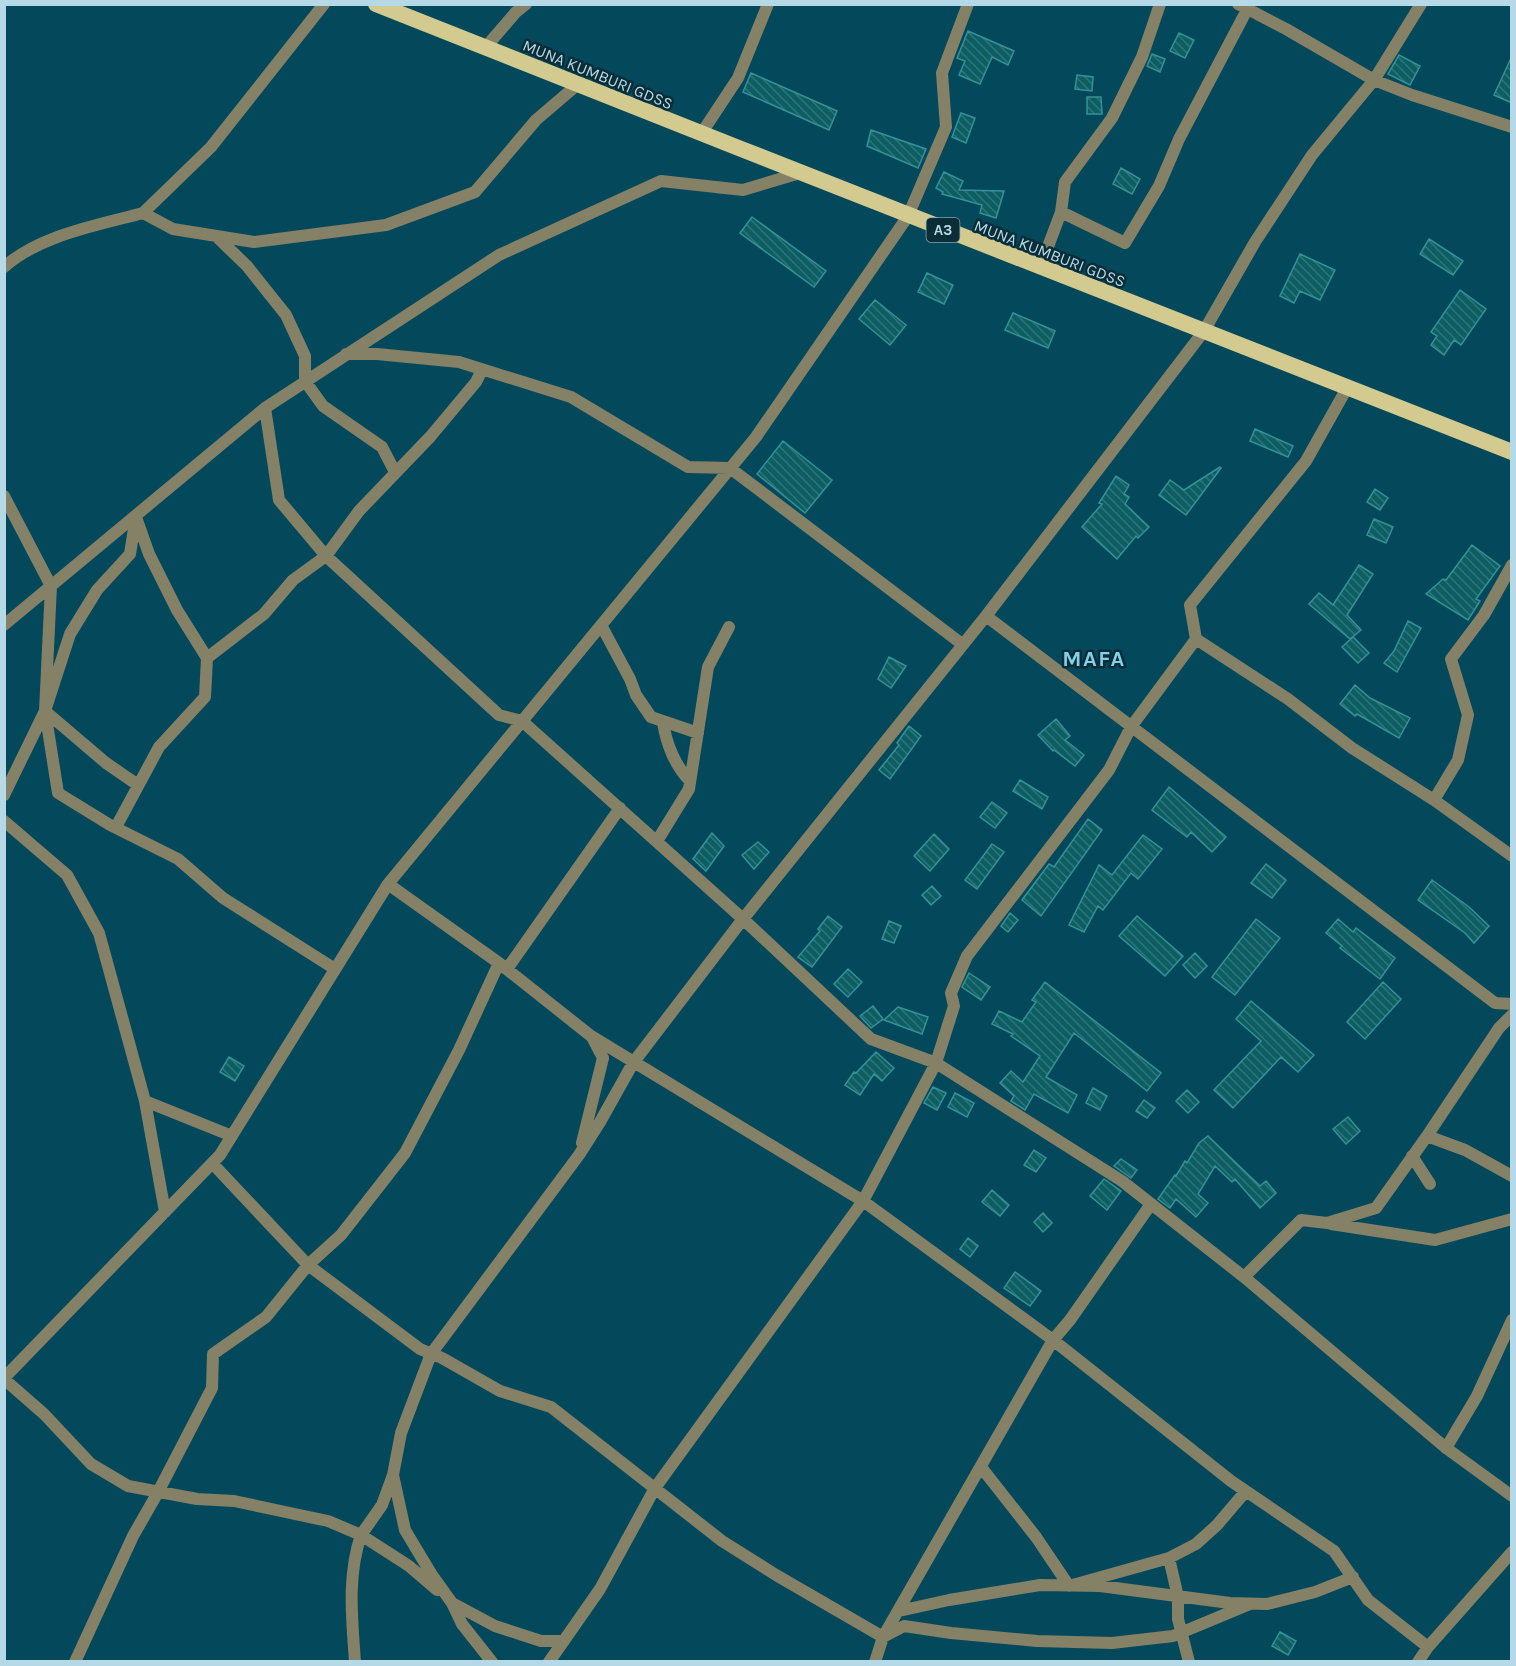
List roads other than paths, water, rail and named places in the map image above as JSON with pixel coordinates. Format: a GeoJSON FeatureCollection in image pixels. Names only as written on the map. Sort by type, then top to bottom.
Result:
{"type":"FeatureCollection","features":[{"type":"Feature","properties":{"kind":"highway","name":"MUNA KUMBURI GDSS"},"geometry":{"type":"LineString","coordinates":[[376,4],[908,216],[1512,452]]}},
{"type":"Feature","properties":{"kind":"street"},"geometry":{"type":"LineString","coordinates":[[4,267],[18,255],[74,231],[143,213],[211,147],[324,4]]}},
{"type":"Feature","properties":{"kind":"street"},"geometry":{"type":"LineString","coordinates":[[485,48],[516,12],[526,4]]}},
{"type":"Feature","properties":{"kind":"street"},"geometry":{"type":"LineString","coordinates":[[701,134],[738,78],[768,4]]}},
{"type":"Feature","properties":{"kind":"street"},"geometry":{"type":"LineString","coordinates":[[564,1641],[541,1641],[495,1626],[452,1603],[409,1566],[361,1535],[328,1521],[234,1501],[197,1499],[128,1486],[91,1464],[44,1414],[4,1379],[212,1163],[388,885],[756,437],[908,216],[946,128],[942,73],[968,4]]}},
{"type":"Feature","properties":{"kind":"street"},"geometry":{"type":"LineString","coordinates":[[1040,268],[1062,212],[1065,182],[1112,117],[1142,57],[1160,4]]}},
{"type":"Feature","properties":{"kind":"street"},"geometry":{"type":"LineString","coordinates":[[355,1662],[351,1603],[355,1554],[361,1535],[382,1505],[393,1475],[401,1433],[431,1354],[579,1155],[633,1063],[743,919],[986,616],[1204,330],[1255,242],[1312,155],[1374,80],[1421,4]]}},
{"type":"Feature","properties":{"kind":"street"},"geometry":{"type":"LineString","coordinates":[[1062,212],[1125,243],[1159,186],[1179,138],[1245,6],[1374,80],[1412,95],[1512,127]]}},
{"type":"Feature","properties":{"kind":"street"},"geometry":{"type":"LineString","coordinates":[[143,213],[173,229],[254,242],[386,225],[475,192],[536,120],[577,85]]}},
{"type":"Feature","properties":{"kind":"street"},"geometry":{"type":"LineString","coordinates":[[4,625],[265,408],[499,255],[661,181],[743,190],[800,173]]}},
{"type":"Feature","properties":{"kind":"street"},"geometry":{"type":"LineString","coordinates":[[216,236],[247,266],[286,315],[305,356],[305,381],[322,406],[382,447],[395,472]]}},
{"type":"Feature","properties":{"kind":"street"},"geometry":{"type":"LineString","coordinates":[[346,354],[377,354],[459,362],[571,397],[688,467],[730,468],[962,644]]}},
{"type":"Feature","properties":{"kind":"street"},"geometry":{"type":"LineString","coordinates":[[207,658],[264,614],[293,580],[326,556],[359,511],[430,437],[476,382],[482,370]]}},
{"type":"Feature","properties":{"kind":"street"},"geometry":{"type":"LineString","coordinates":[[549,1662],[600,1589],[655,1488],[863,1201],[936,1063],[954,1006],[951,993],[968,956],[1109,770],[1131,727],[1196,639],[1190,605],[1306,461],[1347,388]]}},
{"type":"Feature","properties":{"kind":"street"},"geometry":{"type":"LineString","coordinates":[[265,408],[279,500],[326,556],[499,715],[522,721],[743,919],[871,1039],[936,1063],[1122,1181],[1244,1277],[1446,1448],[1512,1496]]}},
{"type":"Feature","properties":{"kind":"street"},"geometry":{"type":"LineString","coordinates":[[4,496],[51,586],[45,711],[58,793],[116,827],[178,859],[223,898],[335,969]]}},
{"type":"Feature","properties":{"kind":"street"},"geometry":{"type":"LineString","coordinates":[[116,827],[159,747],[205,697],[207,658],[177,610],[149,554],[136,516]]}},
{"type":"Feature","properties":{"kind":"street"},"geometry":{"type":"LineString","coordinates":[[4,795],[45,711],[70,634],[98,590],[130,554],[136,516]]}},
{"type":"Feature","properties":{"kind":"street"},"geometry":{"type":"LineString","coordinates":[[1434,800],[1458,760],[1468,715],[1451,659],[1484,615],[1512,565]]}},
{"type":"Feature","properties":{"kind":"street"},"geometry":{"type":"LineString","coordinates":[[986,616],[1495,1003],[1512,1004]]}},
{"type":"Feature","properties":{"kind":"street"},"geometry":{"type":"LineString","coordinates":[[601,625],[636,695],[651,717],[698,733]]}},
{"type":"Feature","properties":{"kind":"street"},"geometry":{"type":"LineString","coordinates":[[657,841],[688,789],[708,667],[729,627]]}},
{"type":"Feature","properties":{"kind":"street"},"geometry":{"type":"LineString","coordinates":[[1196,639],[1288,699],[1352,748],[1434,800],[1512,856]]}},
{"type":"Feature","properties":{"kind":"street"},"geometry":{"type":"LineString","coordinates":[[45,711],[106,763],[138,785]]}},
{"type":"Feature","properties":{"kind":"street"},"geometry":{"type":"LineString","coordinates":[[663,722],[665,738],[680,771],[690,781]]}},
{"type":"Feature","properties":{"kind":"street"},"geometry":{"type":"LineString","coordinates":[[75,1662],[133,1536],[159,1492],[212,1388],[213,1354],[266,1317],[308,1264],[341,1235],[405,1153],[503,966],[620,808]]}},
{"type":"Feature","properties":{"kind":"street"},"geometry":{"type":"LineString","coordinates":[[4,821],[67,874],[99,933],[145,1101],[165,1212]]}},
{"type":"Feature","properties":{"kind":"street"},"geometry":{"type":"LineString","coordinates":[[388,885],[503,966],[591,1036],[863,1201],[1053,1340],[1246,1491],[1334,1551],[1368,1600],[1428,1647]]}},
{"type":"Feature","properties":{"kind":"street"},"geometry":{"type":"LineString","coordinates":[[1327,1223],[1376,1208],[1499,1028],[1512,1015]]}},
{"type":"Feature","properties":{"kind":"street"},"geometry":{"type":"LineString","coordinates":[[579,1155],[603,1058],[591,1036]]}},
{"type":"Feature","properties":{"kind":"street"},"geometry":{"type":"LineString","coordinates":[[145,1101],[231,1136]]}},
{"type":"Feature","properties":{"kind":"street"},"geometry":{"type":"LineString","coordinates":[[1426,1136],[1465,1150],[1512,1176]]}},
{"type":"Feature","properties":{"kind":"street"},"geometry":{"type":"LineString","coordinates":[[1412,1156],[1430,1184]]}},
{"type":"Feature","properties":{"kind":"street"},"geometry":{"type":"LineString","coordinates":[[212,1163],[308,1264],[420,1349],[500,1391],[551,1407],[731,1547],[884,1637]]}},
{"type":"Feature","properties":{"kind":"street"},"geometry":{"type":"LineString","coordinates":[[875,1662],[884,1637],[1053,1340],[1070,1320],[1151,1204]]}},
{"type":"Feature","properties":{"kind":"street"},"geometry":{"type":"LineString","coordinates":[[1244,1277],[1301,1220],[1435,1240],[1512,1219]]}},
{"type":"Feature","properties":{"kind":"street"},"geometry":{"type":"LineString","coordinates":[[1446,1448],[1476,1396],[1512,1320]]}},
{"type":"Feature","properties":{"kind":"street"},"geometry":{"type":"LineString","coordinates":[[981,1467],[1036,1537],[1069,1586]]}},
{"type":"Feature","properties":{"kind":"street"},"geometry":{"type":"LineString","coordinates":[[393,1475],[405,1530],[452,1603],[462,1624],[492,1662]]}},
{"type":"Feature","properties":{"kind":"street"},"geometry":{"type":"LineString","coordinates":[[1069,1586],[1169,1558],[1196,1544],[1246,1491]]}},
{"type":"Feature","properties":{"kind":"street"},"geometry":{"type":"LineString","coordinates":[[1418,1662],[1428,1647],[1512,1552]]}},
{"type":"Feature","properties":{"kind":"street"},"geometry":{"type":"LineString","coordinates":[[1169,1558],[1178,1598],[1178,1619],[1190,1662]]}},
{"type":"Feature","properties":{"kind":"street"},"geometry":{"type":"LineString","coordinates":[[899,1611],[949,1600],[1040,1586],[1100,1586],[1178,1598],[1267,1604],[1306,1594],[1353,1577]]}},
{"type":"Feature","properties":{"kind":"street"},"geometry":{"type":"LineString","coordinates":[[884,1637],[904,1626],[1037,1641],[1112,1642],[1173,1636],[1250,1604]]}},
{"type":"Feature","properties":{"kind":"district","name":"MAFA"},"geometry":{"type":"Point","coordinates":[1094,658]}}]}
